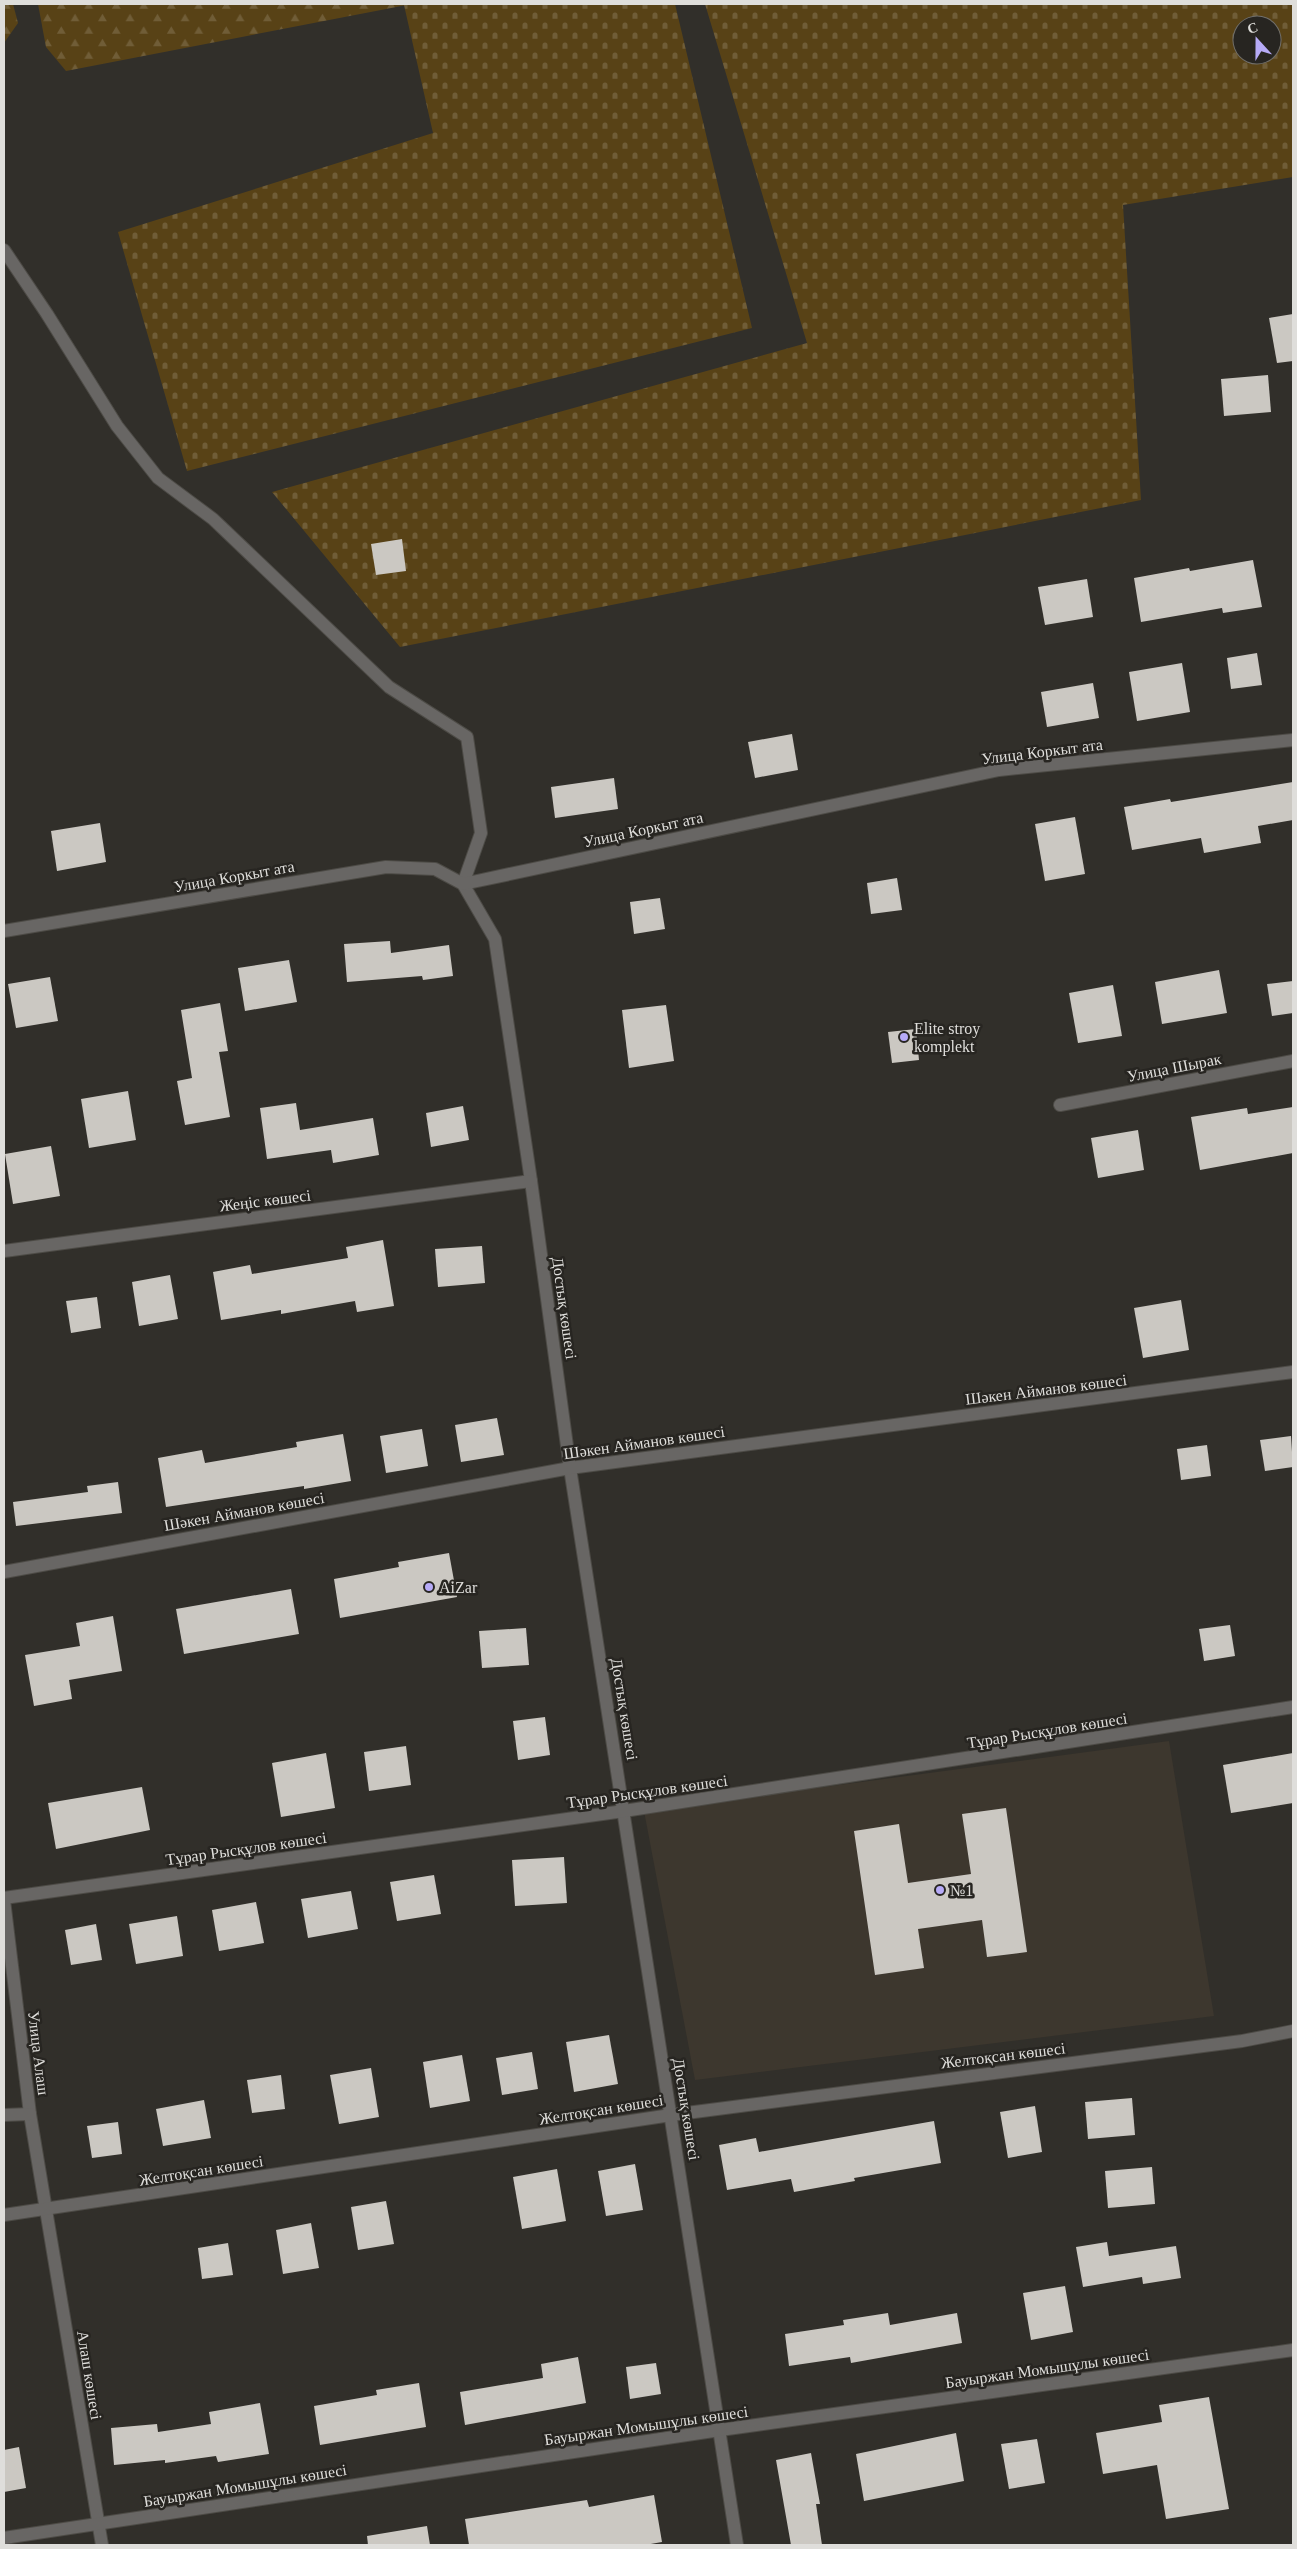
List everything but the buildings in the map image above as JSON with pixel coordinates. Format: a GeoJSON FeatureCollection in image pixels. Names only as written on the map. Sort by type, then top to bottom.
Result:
{"type":"FeatureCollection","features":[{"type":"Feature","properties":{"kind":"street"},"geometry":{"type":"LineString","coordinates":[[4,250],[47,314],[117,426],[158,478],[213,519],[388,687],[467,737],[480,833],[463,884]]}},
{"type":"Feature","properties":{"kind":"street","name":"Улица Коркыт ата"},"geometry":{"type":"LineString","coordinates":[[4,931],[386,867],[435,870],[463,884],[999,770],[1293,740]]}},
{"type":"Feature","properties":{"kind":"street","name":"Достық көшесі"},"geometry":{"type":"LineString","coordinates":[[463,884],[495,938],[531,1181],[570,1468],[737,2545]]}},
{"type":"Feature","properties":{"kind":"street","name":"Улица Шырак"},"geometry":{"type":"LineString","coordinates":[[1060,1105],[1293,1061]]}},
{"type":"Feature","properties":{"kind":"street","name":"Жеңіс көшесі"},"geometry":{"type":"LineString","coordinates":[[4,1250],[531,1181]]}},
{"type":"Feature","properties":{"kind":"street","name":"Шәкен Айманов көшесі"},"geometry":{"type":"LineString","coordinates":[[4,1572],[570,1468],[1293,1372]]}},
{"type":"Feature","properties":{"kind":"street","name":"Тұрар Рысқұлов көшесі"},"geometry":{"type":"LineString","coordinates":[[4,1899],[624,1811],[1293,1706]]}},
{"type":"Feature","properties":{"kind":"street","name":"Улица Алаш"},"geometry":{"type":"LineString","coordinates":[[4,1899],[30,2114],[46,2210]]}},
{"type":"Feature","properties":{"kind":"street","name":"Желтоқсан көшесі"},"geometry":{"type":"LineString","coordinates":[[4,2216],[671,2115],[1232,2042],[1293,2031]]}},
{"type":"Feature","properties":{"kind":"street"},"geometry":{"type":"LineString","coordinates":[[4,2115],[30,2114]]}},
{"type":"Feature","properties":{"kind":"street","name":"Алаш көшесі"},"geometry":{"type":"LineString","coordinates":[[46,2210],[102,2545]]}},
{"type":"Feature","properties":{"kind":"street","name":"Бауыржан Момышұлы көшесі"},"geometry":{"type":"LineString","coordinates":[[4,2538],[720,2430],[1293,2350]]}},
{"type":"Feature","properties":{"kind":"shaded area"},"geometry":{"type":"Polygon","coordinates":[[[1169,1741],[1214,2016],[695,2080],[644,1811],[1169,1741]]]}},
{"type":"Feature","properties":{"kind":"green space"},"geometry":{"type":"Polygon","coordinates":[[[4,4],[13,4],[18,23],[4,43],[4,4]]]}},
{"type":"Feature","properties":{"kind":"green space"},"geometry":{"type":"Polygon","coordinates":[[[38,4],[412,4],[66,71],[46,47],[38,4]]]}},
{"type":"Feature","properties":{"kind":"green space"},"geometry":{"type":"Polygon","coordinates":[[[675,4],[752,328],[187,471],[118,232],[433,133],[404,5],[675,4]]]}},
{"type":"Feature","properties":{"kind":"green space"},"geometry":{"type":"Polygon","coordinates":[[[705,4],[1293,4],[1293,177],[1123,205],[1141,500],[400,647],[272,492],[807,343],[705,4]]]}},
{"type":"Feature","properties":{"kind":"place","name":"Elite stroy komplekt"},"geometry":{"type":"Point","coordinates":[904,1037]}},
{"type":"Feature","properties":{"kind":"place","name":"AiZar"},"geometry":{"type":"Point","coordinates":[429,1587]}},
{"type":"Feature","properties":{"kind":"place","name":"№1"},"geometry":{"type":"Point","coordinates":[940,1890]}}]}
